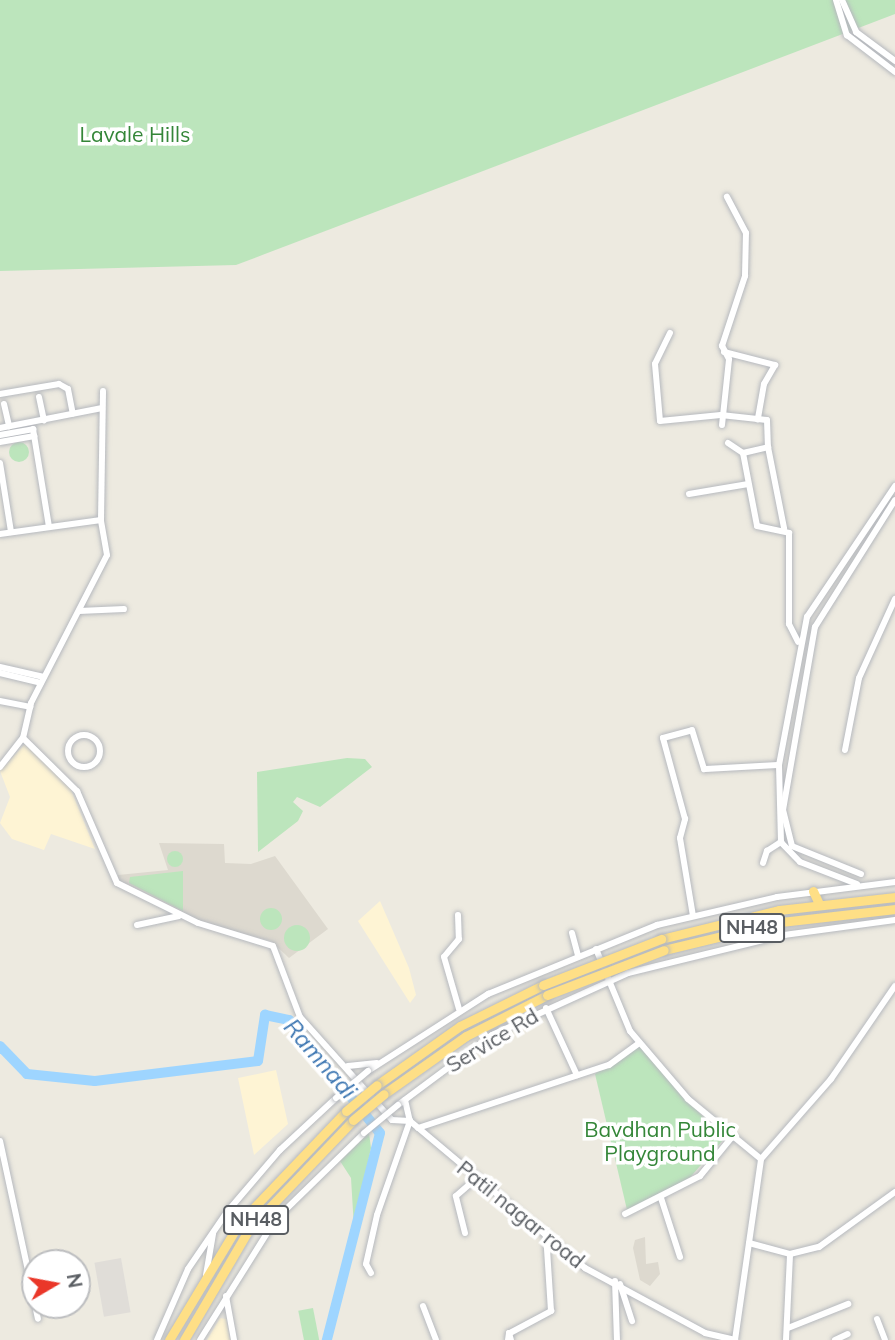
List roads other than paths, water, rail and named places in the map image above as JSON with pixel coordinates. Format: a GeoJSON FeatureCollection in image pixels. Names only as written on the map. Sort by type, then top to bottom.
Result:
{"type":"FeatureCollection","features":[{"type":"Feature","properties":{"kind":"highway"},"geometry":{"type":"LineString","coordinates":[[813,891],[819,904]]}},
{"type":"Feature","properties":{"kind":"highway","name":"NH48"},"geometry":{"type":"LineString","coordinates":[[169,1340],[206,1275],[272,1181],[377,1085],[460,1026],[542,985],[661,939],[819,904],[895,897]]}},
{"type":"Feature","properties":{"kind":"highway","name":"NH48"},"geometry":{"type":"LineString","coordinates":[[184,1340],[249,1229],[353,1120],[384,1094],[466,1036],[547,995],[664,950],[842,914],[895,909]]}},
{"type":"Feature","properties":{"kind":"street"},"geometry":{"type":"LineString","coordinates":[[835,0],[847,35],[895,72]]}},
{"type":"Feature","properties":{"kind":"street"},"geometry":{"type":"LineString","coordinates":[[842,0],[863,40],[895,61]]}},
{"type":"Feature","properties":{"kind":"street"},"geometry":{"type":"LineString","coordinates":[[723,352],[746,276],[746,233],[727,197]]}},
{"type":"Feature","properties":{"kind":"street"},"geometry":{"type":"LineString","coordinates":[[670,333],[655,364],[660,421],[721,415],[767,419],[768,446],[784,528],[790,537],[790,635],[798,642]]}},
{"type":"Feature","properties":{"kind":"street"},"geometry":{"type":"LineString","coordinates":[[722,425],[729,359],[723,352]]}},
{"type":"Feature","properties":{"kind":"street"},"geometry":{"type":"LineString","coordinates":[[723,352],[775,365],[764,384],[758,419]]}},
{"type":"Feature","properties":{"kind":"street"},"geometry":{"type":"LineString","coordinates":[[0,394],[60,384],[68,389],[73,414]]}},
{"type":"Feature","properties":{"kind":"street"},"geometry":{"type":"LineString","coordinates":[[0,767],[23,738],[29,709],[42,680],[107,555],[101,520],[103,391]]}},
{"type":"Feature","properties":{"kind":"street"},"geometry":{"type":"LineString","coordinates":[[39,397],[44,419]]}},
{"type":"Feature","properties":{"kind":"street"},"geometry":{"type":"LineString","coordinates":[[4,404],[9,426]]}},
{"type":"Feature","properties":{"kind":"street"},"geometry":{"type":"LineString","coordinates":[[0,428],[102,408]]}},
{"type":"Feature","properties":{"kind":"street"},"geometry":{"type":"LineString","coordinates":[[0,435],[33,429],[49,527]]}},
{"type":"Feature","properties":{"kind":"street"},"geometry":{"type":"LineString","coordinates":[[0,442],[34,436]]}},
{"type":"Feature","properties":{"kind":"street"},"geometry":{"type":"LineString","coordinates":[[728,443],[743,453],[757,526],[784,528]]}},
{"type":"Feature","properties":{"kind":"street"},"geometry":{"type":"LineString","coordinates":[[743,453],[768,446]]}},
{"type":"Feature","properties":{"kind":"street"},"geometry":{"type":"LineString","coordinates":[[0,463],[11,532]]}},
{"type":"Feature","properties":{"kind":"street"},"geometry":{"type":"LineString","coordinates":[[689,494],[748,484]]}},
{"type":"Feature","properties":{"kind":"street"},"geometry":{"type":"LineString","coordinates":[[858,884],[851,878],[800,862],[781,842],[779,765],[798,642],[806,622],[895,486]]}},
{"type":"Feature","properties":{"kind":"street"},"geometry":{"type":"LineString","coordinates":[[867,884],[861,874],[803,854],[785,830],[816,626],[895,500]]}},
{"type":"Feature","properties":{"kind":"street"},"geometry":{"type":"LineString","coordinates":[[0,534],[101,520]]}},
{"type":"Feature","properties":{"kind":"street"},"geometry":{"type":"LineString","coordinates":[[845,750],[859,678],[895,599]]}},
{"type":"Feature","properties":{"kind":"street"},"geometry":{"type":"LineString","coordinates":[[79,611],[124,609]]}},
{"type":"Feature","properties":{"kind":"street"},"geometry":{"type":"LineString","coordinates":[[806,622],[816,626]]}},
{"type":"Feature","properties":{"kind":"street"},"geometry":{"type":"LineString","coordinates":[[0,667],[42,680]]}},
{"type":"Feature","properties":{"kind":"street"},"geometry":{"type":"LineString","coordinates":[[0,673],[42,680]]}},
{"type":"Feature","properties":{"kind":"street"},"geometry":{"type":"LineString","coordinates":[[0,702],[29,709]]}},
{"type":"Feature","properties":{"kind":"street"},"geometry":{"type":"LineString","coordinates":[[693,916],[680,838],[685,819],[663,738],[692,730],[704,769],[779,765]]}},
{"type":"Feature","properties":{"kind":"street"},"geometry":{"type":"LineString","coordinates":[[23,738],[77,791],[111,876],[181,916],[272,946],[291,1004],[348,1066],[377,1063]]}},
{"type":"Feature","properties":{"kind":"street"},"geometry":{"type":"LineString","coordinates":[[62,775],[76,763],[102,760],[100,740],[67,741],[67,759],[76,763]]}},
{"type":"Feature","properties":{"kind":"street"},"geometry":{"type":"LineString","coordinates":[[763,863],[767,851],[781,842]]}},
{"type":"Feature","properties":{"kind":"street"},"geometry":{"type":"LineString","coordinates":[[851,878],[861,874]]}},
{"type":"Feature","properties":{"kind":"street"},"geometry":{"type":"LineString","coordinates":[[157,1340],[188,1269],[213,1232],[273,1157],[377,1063],[459,1009],[596,949],[693,916],[813,891],[895,882]]}},
{"type":"Feature","properties":{"kind":"street"},"geometry":{"type":"LineString","coordinates":[[458,915],[459,939],[444,957],[459,1009]]}},
{"type":"Feature","properties":{"kind":"street"},"geometry":{"type":"LineString","coordinates":[[137,925],[181,916]]}},
{"type":"Feature","properties":{"kind":"street","name":"Service Rd"},"geometry":{"type":"LineString","coordinates":[[201,1340],[276,1219],[364,1133],[472,1046],[546,1008],[608,981],[681,956],[895,920]]}},
{"type":"Feature","properties":{"kind":"street"},"geometry":{"type":"LineString","coordinates":[[572,933],[578,957]]}},
{"type":"Feature","properties":{"kind":"street"},"geometry":{"type":"LineString","coordinates":[[596,949],[608,981],[639,1043],[732,1137],[761,1159]]}},
{"type":"Feature","properties":{"kind":"street"},"geometry":{"type":"LineString","coordinates":[[735,1340],[761,1159],[831,1079],[895,986]]}},
{"type":"Feature","properties":{"kind":"street"},"geometry":{"type":"LineString","coordinates":[[546,1008],[577,1075]]}},
{"type":"Feature","properties":{"kind":"street"},"geometry":{"type":"LineString","coordinates":[[418,1128],[609,1065],[639,1043]]}},
{"type":"Feature","properties":{"kind":"street","name":"Patil nagar road"},"geometry":{"type":"LineString","coordinates":[[348,1066],[391,1120],[410,1121],[585,1268],[618,1283],[705,1333],[735,1340]]}},
{"type":"Feature","properties":{"kind":"street"},"geometry":{"type":"LineString","coordinates":[[371,1273],[366,1264],[377,1215],[410,1121],[405,1100]]}},
{"type":"Feature","properties":{"kind":"street"},"geometry":{"type":"LineString","coordinates":[[625,1214],[700,1176],[732,1137]]}},
{"type":"Feature","properties":{"kind":"street"},"geometry":{"type":"LineString","coordinates":[[0,1141],[23,1249]]}},
{"type":"Feature","properties":{"kind":"street"},"geometry":{"type":"LineString","coordinates":[[465,1233],[456,1196],[478,1177]]}},
{"type":"Feature","properties":{"kind":"street"},"geometry":{"type":"LineString","coordinates":[[749,1244],[790,1254],[836,1241],[895,1192]]}},
{"type":"Feature","properties":{"kind":"street"},"geometry":{"type":"LineString","coordinates":[[661,1198],[680,1257]]}},
{"type":"Feature","properties":{"kind":"street"},"geometry":{"type":"LineString","coordinates":[[206,1275],[213,1232]]}},
{"type":"Feature","properties":{"kind":"street"},"geometry":{"type":"LineString","coordinates":[[497,1340],[509,1338],[553,1312],[546,1234]]}},
{"type":"Feature","properties":{"kind":"street"},"geometry":{"type":"LineString","coordinates":[[786,1340],[790,1254]]}},
{"type":"Feature","properties":{"kind":"street"},"geometry":{"type":"LineString","coordinates":[[618,1283],[632,1321]]}},
{"type":"Feature","properties":{"kind":"street"},"geometry":{"type":"LineString","coordinates":[[617,1340],[618,1283]]}},
{"type":"Feature","properties":{"kind":"street"},"geometry":{"type":"LineString","coordinates":[[226,1296],[234,1340]]}},
{"type":"Feature","properties":{"kind":"street"},"geometry":{"type":"LineString","coordinates":[[788,1328],[848,1304]]}},
{"type":"Feature","properties":{"kind":"street"},"geometry":{"type":"LineString","coordinates":[[423,1306],[436,1340]]}},
{"type":"Feature","properties":{"kind":"street"},"geometry":{"type":"LineString","coordinates":[[877,1319],[885,1340]]}},
{"type":"Feature","properties":{"kind":"street"},"geometry":{"type":"LineString","coordinates":[[835,1340],[848,1334]]}},
{"type":"Feature","properties":{"kind":"waterway","name":"Ramnadi"},"geometry":{"type":"LineString","coordinates":[[0,1046],[27,1074],[95,1081],[258,1061],[265,1015],[289,1020],[380,1133],[327,1340]]}},
{"type":"Feature","properties":{"kind":"park label","name":"Lavale Hills"},"geometry":{"type":"Point","coordinates":[135,134]}},
{"type":"Feature","properties":{"kind":"park label","name":"Bavdhan Public Playground"},"geometry":{"type":"Point","coordinates":[660,1141]}}]}
